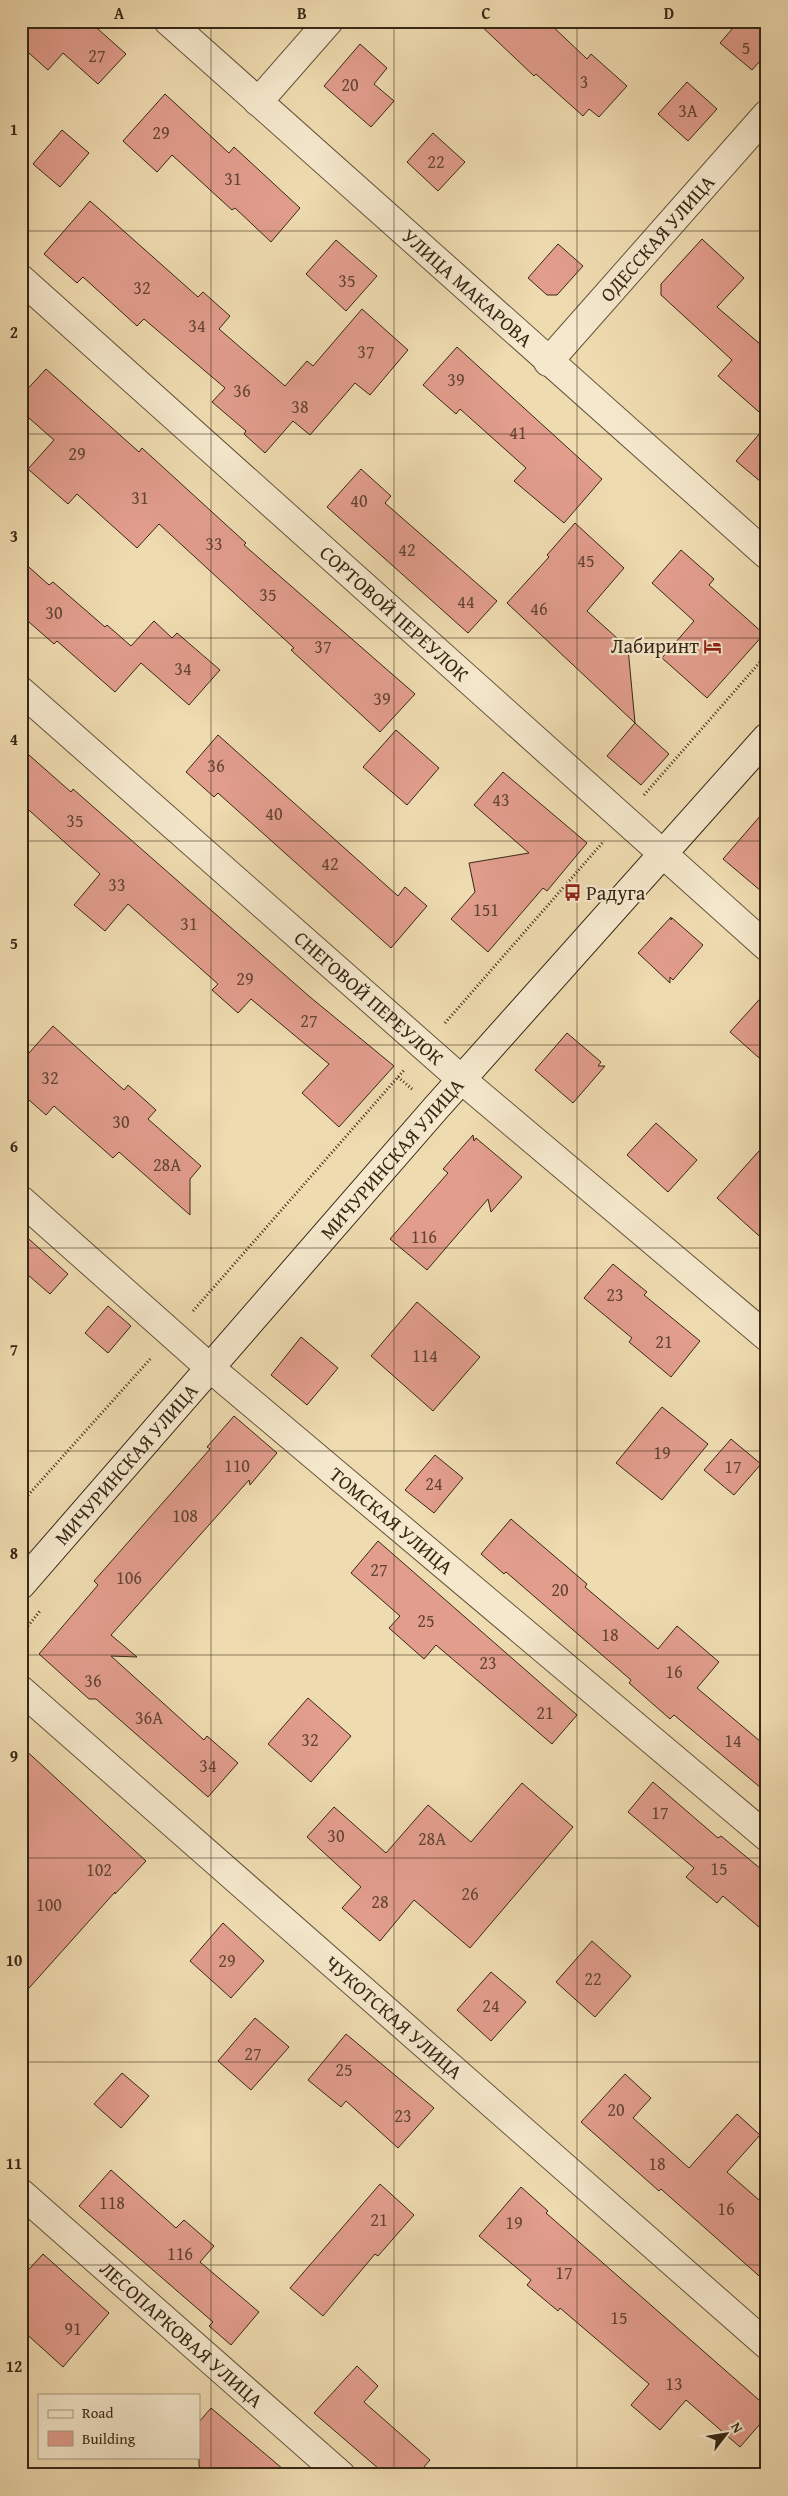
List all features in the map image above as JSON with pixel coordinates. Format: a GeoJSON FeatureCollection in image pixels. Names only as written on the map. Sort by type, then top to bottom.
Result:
{"type":"FeatureCollection","features":[{"type":"Feature","properties":{"kind":"street","name":"УЛИЦА МАКАРОВА"},"geometry":{"type":"LineString","coordinates":[[168,21],[548,362],[767,555]]}},
{"type":"Feature","properties":{"kind":"street"},"geometry":{"type":"LineString","coordinates":[[258,102],[329,21]]}},
{"type":"Feature","properties":{"kind":"street","name":"ОДЕССКАЯ УЛИЦА"},"geometry":{"type":"LineString","coordinates":[[548,362],[767,114]]}},
{"type":"Feature","properties":{"kind":"street","name":"СОРТОВОЙ ПЕРЕУЛОК"},"geometry":{"type":"LineString","coordinates":[[21,279],[767,947]]}},
{"type":"Feature","properties":{"kind":"street","name":"СНЕГОВОЙ ПЕРЕУЛОК"},"geometry":{"type":"LineString","coordinates":[[21,692],[461,1079],[767,1337]]}},
{"type":"Feature","properties":{"kind":"street","name":"МИЧУРИНСКАЯ УЛИЦА"},"geometry":{"type":"LineString","coordinates":[[21,1585],[461,1079],[662,852],[767,737]]}},
{"type":"Feature","properties":{"kind":"street","name":"ТОМСКАЯ УЛИЦА"},"geometry":{"type":"LineString","coordinates":[[21,1200],[209,1367],[767,1837]]}},
{"type":"Feature","properties":{"kind":"street","name":"ЧУКОТСКАЯ УЛИЦА"},"geometry":{"type":"LineString","coordinates":[[21,1690],[767,2345]]}},
{"type":"Feature","properties":{"kind":"street","name":"ЛЕСОПАРКОВАЯ УЛИЦА"},"geometry":{"type":"LineString","coordinates":[[21,2193],[341,2475]]}},
{"type":"Feature","properties":{"kind":"path"},"geometry":{"type":"LineString","coordinates":[[21,1503],[173,1334],[767,654]]}},
{"type":"Feature","properties":{"kind":"path"},"geometry":{"type":"LineString","coordinates":[[21,1620],[28,1626],[21,1632]]}},
{"type":"Feature","properties":{"kind":"building"},"geometry":{"type":"Polygon","coordinates":[[[21,21],[89,21],[126,54],[98,84],[63,53],[48,70],[21,46],[21,21]]]}},
{"type":"Feature","properties":{"kind":"building"},"geometry":{"type":"Polygon","coordinates":[[[476,21],[547,21],[587,59],[591,54],[627,86],[599,117],[589,109],[583,116],[536,74],[534,76],[476,21]]]}},
{"type":"Feature","properties":{"kind":"building"},"geometry":{"type":"Polygon","coordinates":[[[739,21],[767,21],[767,53],[752,70],[720,43],[739,21]]]}},
{"type":"Feature","properties":{"kind":"building"},"geometry":{"type":"Polygon","coordinates":[[[360,44],[387,68],[374,84],[394,101],[371,127],[324,86],[360,44]]]}},
{"type":"Feature","properties":{"kind":"building"},"geometry":{"type":"Polygon","coordinates":[[[687,82],[717,109],[688,141],[658,114],[687,82]]]}},
{"type":"Feature","properties":{"kind":"building"},"geometry":{"type":"Polygon","coordinates":[[[165,94],[229,153],[234,147],[300,208],[271,242],[235,208],[232,210],[172,155],[157,172],[123,141],[165,94]]]}},
{"type":"Feature","properties":{"kind":"building"},"geometry":{"type":"Polygon","coordinates":[[[62,130],[89,153],[60,187],[33,164],[62,130]]]}},
{"type":"Feature","properties":{"kind":"building"},"geometry":{"type":"Polygon","coordinates":[[[433,133],[465,162],[438,191],[407,162],[433,133]]]}},
{"type":"Feature","properties":{"kind":"building"},"geometry":{"type":"Polygon","coordinates":[[[90,201],[198,297],[203,292],[230,316],[219,329],[285,386],[307,361],[313,366],[362,309],[408,350],[370,395],[355,383],[310,435],[293,421],[265,453],[244,434],[246,431],[212,402],[225,388],[144,319],[137,326],[83,277],[77,283],[44,254],[90,201]]]}},
{"type":"Feature","properties":{"kind":"building"},"geometry":{"type":"Polygon","coordinates":[[[702,239],[744,278],[717,307],[767,350],[767,419],[718,376],[732,360],[661,295],[661,284],[702,239]]]}},
{"type":"Feature","properties":{"kind":"building"},"geometry":{"type":"Polygon","coordinates":[[[336,240],[377,276],[346,311],[306,274],[336,240]]]}},
{"type":"Feature","properties":{"kind":"building"},"geometry":{"type":"Polygon","coordinates":[[[558,244],[583,266],[557,295],[547,295],[528,278],[558,244]]]}},
{"type":"Feature","properties":{"kind":"building"},"geometry":{"type":"Polygon","coordinates":[[[457,347],[602,479],[564,523],[514,481],[526,468],[460,409],[456,414],[423,385],[457,347]]]}},
{"type":"Feature","properties":{"kind":"building"},"geometry":{"type":"Polygon","coordinates":[[[46,369],[139,452],[142,448],[246,543],[244,545],[415,694],[380,732],[291,650],[294,648],[159,524],[137,548],[77,494],[68,504],[28,469],[54,440],[21,411],[21,396],[46,369]]]}},
{"type":"Feature","properties":{"kind":"building"},"geometry":{"type":"Polygon","coordinates":[[[767,425],[767,487],[736,461],[767,425]]]}},
{"type":"Feature","properties":{"kind":"building"},"geometry":{"type":"Polygon","coordinates":[[[361,469],[391,496],[385,503],[497,601],[468,633],[327,507],[361,469]]]}},
{"type":"Feature","properties":{"kind":"building"},"geometry":{"type":"Polygon","coordinates":[[[575,523],[624,568],[587,611],[628,648],[635,723],[507,603],[549,557],[547,555],[575,523]]]}},
{"type":"Feature","properties":{"kind":"building","name":"Лабиринт"},"geometry":{"type":"Polygon","coordinates":[[[681,550],[714,579],[709,585],[764,634],[707,698],[662,658],[694,621],[652,583],[681,550]]]}},
{"type":"Feature","properties":{"kind":"building"},"geometry":{"type":"Polygon","coordinates":[[[21,560],[49,585],[53,582],[105,627],[107,625],[131,646],[154,621],[172,638],[177,633],[220,670],[189,705],[141,663],[115,692],[57,641],[54,644],[21,615],[21,560]]]}},
{"type":"Feature","properties":{"kind":"building"},"geometry":{"type":"Polygon","coordinates":[[[635,723],[669,754],[641,785],[607,756],[635,723]]]}},
{"type":"Feature","properties":{"kind":"building"},"geometry":{"type":"Polygon","coordinates":[[[396,730],[439,768],[407,805],[363,767],[396,730]]]}},
{"type":"Feature","properties":{"kind":"building"},"geometry":{"type":"Polygon","coordinates":[[[218,735],[398,896],[405,887],[427,906],[391,948],[218,793],[214,797],[186,772],[218,735]]]}},
{"type":"Feature","properties":{"kind":"building"},"geometry":{"type":"Polygon","coordinates":[[[21,748],[71,792],[73,789],[310,997],[394,1066],[339,1127],[302,1093],[329,1064],[251,999],[238,1013],[212,990],[218,984],[128,904],[105,931],[74,905],[100,874],[21,803],[21,748]]]}},
{"type":"Feature","properties":{"kind":"building"},"geometry":{"type":"Polygon","coordinates":[[[503,772],[587,843],[547,891],[543,888],[488,952],[451,919],[475,892],[469,863],[529,853],[474,805],[503,772]]]}},
{"type":"Feature","properties":{"kind":"building"},"geometry":{"type":"Polygon","coordinates":[[[767,808],[767,896],[723,859],[767,808]]]}},
{"type":"Feature","properties":{"kind":"building"},"geometry":{"type":"Polygon","coordinates":[[[671,917],[671,920],[672,918],[703,945],[673,980],[670,977],[670,983],[638,953],[671,917]]]}},
{"type":"Feature","properties":{"kind":"building"},"geometry":{"type":"Polygon","coordinates":[[[767,991],[767,1065],[730,1032],[767,991]]]}},
{"type":"Feature","properties":{"kind":"building"},"geometry":{"type":"Polygon","coordinates":[[[53,1026],[124,1090],[128,1085],[156,1110],[148,1119],[201,1166],[190,1179],[190,1215],[119,1152],[113,1158],[54,1106],[46,1115],[21,1093],[21,1062],[53,1026]]]}},
{"type":"Feature","properties":{"kind":"building"},"geometry":{"type":"Polygon","coordinates":[[[567,1033],[601,1062],[598,1066],[605,1066],[573,1103],[535,1070],[567,1033]]]}},
{"type":"Feature","properties":{"kind":"building"},"geometry":{"type":"Polygon","coordinates":[[[656,1123],[697,1160],[668,1192],[627,1155],[656,1123]]]}},
{"type":"Feature","properties":{"kind":"building"},"geometry":{"type":"Polygon","coordinates":[[[473,1135],[474,1141],[476,1138],[522,1177],[491,1212],[488,1199],[427,1270],[390,1239],[448,1173],[443,1169],[473,1135]]]}},
{"type":"Feature","properties":{"kind":"building"},"geometry":{"type":"Polygon","coordinates":[[[767,1142],[767,1243],[717,1198],[767,1142]]]}},
{"type":"Feature","properties":{"kind":"building"},"geometry":{"type":"Polygon","coordinates":[[[21,1232],[68,1274],[50,1294],[21,1269],[21,1232]]]}},
{"type":"Feature","properties":{"kind":"building"},"geometry":{"type":"Polygon","coordinates":[[[613,1264],[647,1292],[644,1295],[700,1341],[671,1377],[629,1342],[632,1338],[584,1298],[613,1264]]]}},
{"type":"Feature","properties":{"kind":"building"},"geometry":{"type":"Polygon","coordinates":[[[417,1302],[480,1357],[433,1411],[371,1356],[417,1302]]]}},
{"type":"Feature","properties":{"kind":"building"},"geometry":{"type":"Polygon","coordinates":[[[108,1306],[131,1326],[108,1353],[85,1333],[108,1306]]]}},
{"type":"Feature","properties":{"kind":"building"},"geometry":{"type":"Polygon","coordinates":[[[301,1337],[338,1368],[307,1405],[271,1375],[301,1337]]]}},
{"type":"Feature","properties":{"kind":"building"},"geometry":{"type":"Polygon","coordinates":[[[662,1407],[708,1444],[662,1500],[616,1463],[662,1407]]]}},
{"type":"Feature","properties":{"kind":"building"},"geometry":{"type":"Polygon","coordinates":[[[234,1416],[277,1453],[250,1485],[249,1480],[111,1635],[137,1657],[111,1656],[204,1740],[207,1736],[238,1763],[208,1797],[96,1699],[89,1699],[39,1654],[98,1585],[94,1581],[210,1449],[207,1447],[234,1416]]]}},
{"type":"Feature","properties":{"kind":"building"},"geometry":{"type":"Polygon","coordinates":[[[731,1439],[761,1464],[734,1495],[704,1470],[731,1439]]]}},
{"type":"Feature","properties":{"kind":"building"},"geometry":{"type":"Polygon","coordinates":[[[435,1455],[463,1478],[434,1513],[405,1490],[435,1455]]]}},
{"type":"Feature","properties":{"kind":"building"},"geometry":{"type":"Polygon","coordinates":[[[511,1519],[587,1584],[585,1587],[658,1649],[677,1626],[719,1662],[697,1688],[767,1747],[767,1793],[674,1715],[670,1719],[629,1683],[631,1680],[506,1572],[504,1574],[481,1554],[511,1519]]]}},
{"type":"Feature","properties":{"kind":"building"},"geometry":{"type":"Polygon","coordinates":[[[378,1541],[577,1715],[552,1744],[436,1645],[424,1659],[389,1628],[400,1616],[351,1573],[378,1541]]]}},
{"type":"Feature","properties":{"kind":"building"},"geometry":{"type":"Polygon","coordinates":[[[308,1698],[351,1736],[311,1782],[268,1744],[308,1698]]]}},
{"type":"Feature","properties":{"kind":"building"},"geometry":{"type":"Polygon","coordinates":[[[21,1746],[146,1861],[115,1894],[115,1892],[21,1997],[23,1838],[21,1836],[21,1746]]]}},
{"type":"Feature","properties":{"kind":"building"},"geometry":{"type":"Polygon","coordinates":[[[653,1782],[718,1838],[721,1836],[767,1874],[767,1934],[723,1896],[717,1903],[686,1877],[694,1868],[628,1812],[653,1782]]]}},
{"type":"Feature","properties":{"kind":"building"},"geometry":{"type":"Polygon","coordinates":[[[522,1783],[573,1827],[470,1948],[414,1900],[380,1941],[342,1908],[361,1887],[307,1837],[334,1807],[386,1853],[428,1805],[471,1842],[522,1783]]]}},
{"type":"Feature","properties":{"kind":"building"},"geometry":{"type":"Polygon","coordinates":[[[223,1923],[264,1961],[231,1998],[190,1961],[223,1923]]]}},
{"type":"Feature","properties":{"kind":"building"},"geometry":{"type":"Polygon","coordinates":[[[592,1941],[631,1976],[595,2017],[556,1982],[592,1941]]]}},
{"type":"Feature","properties":{"kind":"building"},"geometry":{"type":"Polygon","coordinates":[[[491,1972],[526,2002],[491,2041],[457,2010],[491,1972]]]}},
{"type":"Feature","properties":{"kind":"building"},"geometry":{"type":"Polygon","coordinates":[[[255,2018],[289,2047],[251,2090],[218,2061],[255,2018]]]}},
{"type":"Feature","properties":{"kind":"building"},"geometry":{"type":"Polygon","coordinates":[[[346,2034],[434,2108],[398,2148],[346,2101],[341,2107],[308,2080],[346,2034]]]}},
{"type":"Feature","properties":{"kind":"building"},"geometry":{"type":"Polygon","coordinates":[[[122,2073],[149,2096],[121,2128],[94,2104],[122,2073]]]}},
{"type":"Feature","properties":{"kind":"building"},"geometry":{"type":"Polygon","coordinates":[[[625,2074],[651,2098],[633,2118],[689,2168],[737,2114],[760,2135],[727,2172],[767,2207],[767,2283],[661,2189],[659,2191],[581,2122],[625,2074]]]}},
{"type":"Feature","properties":{"kind":"building"},"geometry":{"type":"Polygon","coordinates":[[[111,2170],[176,2228],[184,2220],[214,2246],[200,2262],[259,2312],[231,2345],[209,2326],[213,2322],[79,2206],[111,2170]]]}},
{"type":"Feature","properties":{"kind":"building"},"geometry":{"type":"Polygon","coordinates":[[[380,2184],[414,2215],[378,2256],[375,2254],[323,2316],[290,2288],[380,2184]]]}},
{"type":"Feature","properties":{"kind":"building"},"geometry":{"type":"Polygon","coordinates":[[[521,2187],[548,2211],[546,2213],[767,2407],[767,2416],[740,2447],[686,2400],[660,2430],[631,2405],[649,2384],[560,2308],[558,2311],[527,2285],[531,2280],[479,2236],[521,2187]]]}},
{"type":"Feature","properties":{"kind":"building"},"geometry":{"type":"Polygon","coordinates":[[[43,2254],[109,2313],[63,2367],[21,2329],[21,2278],[43,2254]]]}},
{"type":"Feature","properties":{"kind":"building"},"geometry":{"type":"Polygon","coordinates":[[[357,2366],[378,2386],[364,2402],[430,2460],[417,2475],[386,2475],[314,2413],[357,2366]]]}},
{"type":"Feature","properties":{"kind":"building"},"geometry":{"type":"Polygon","coordinates":[[[211,2408],[290,2475],[209,2475],[199,2466],[200,2421],[211,2408]]]}},
{"type":"Feature","properties":{"kind":"place","name":"Лабиринт"},"geometry":{"type":"Point","coordinates":[713,646]}},
{"type":"Feature","properties":{"kind":"place","name":"Радуга"},"geometry":{"type":"Point","coordinates":[572,893]}}]}
